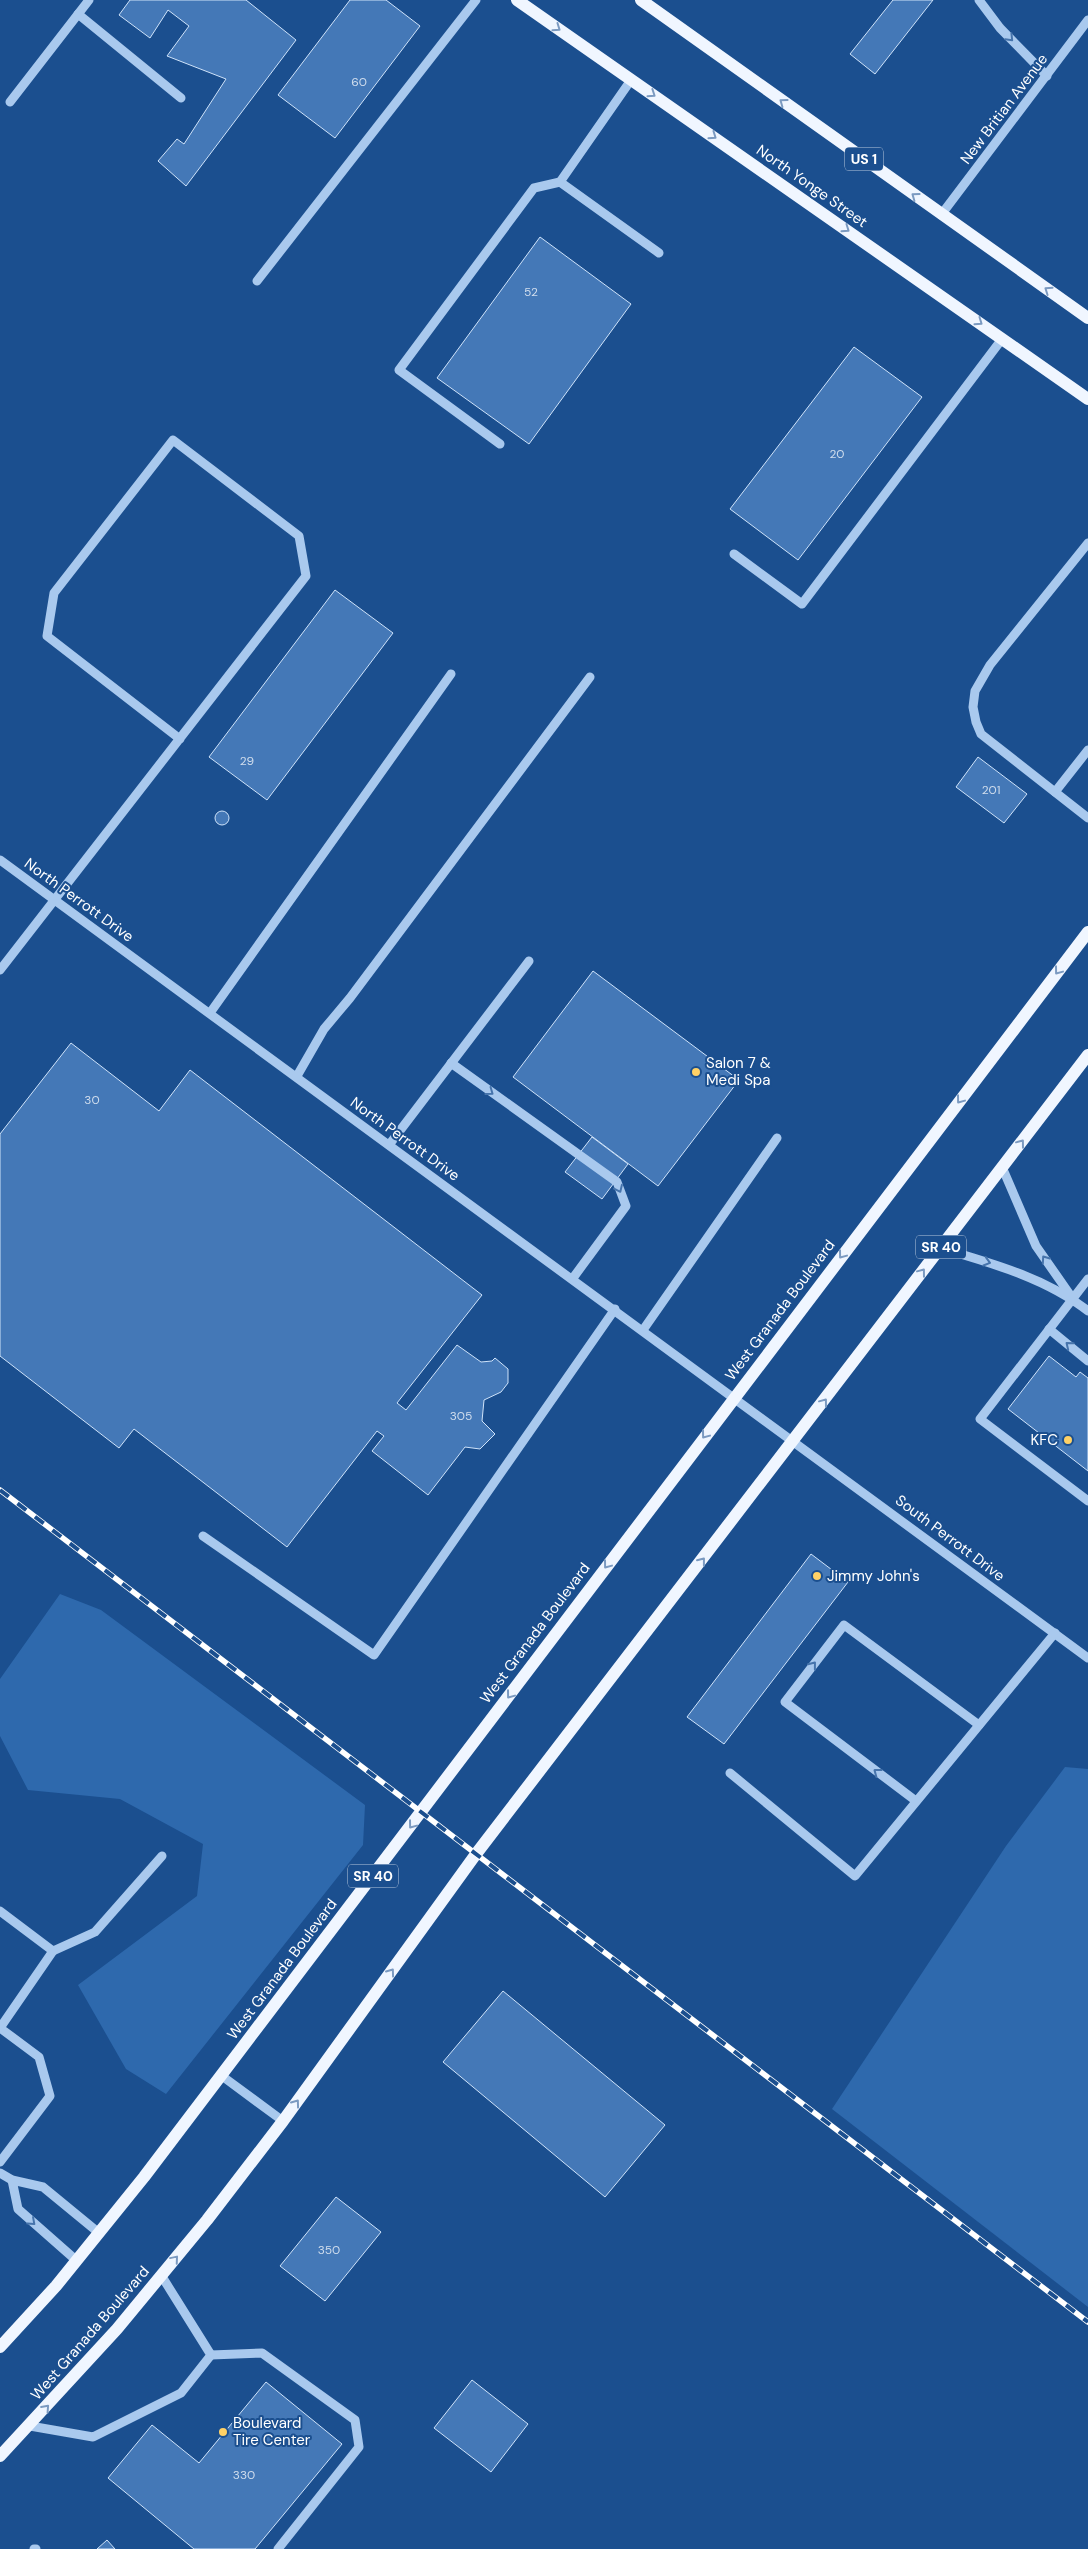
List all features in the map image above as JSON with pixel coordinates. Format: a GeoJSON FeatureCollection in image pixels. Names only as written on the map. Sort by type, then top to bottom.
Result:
{"type":"FeatureCollection","features":[{"type":"Feature","properties":{"kind":"main road","name":"North Yonge Street"},"geometry":{"type":"LineString","coordinates":[[517,0],[1088,399]]}},
{"type":"Feature","properties":{"kind":"main road","name":"US 1"},"geometry":{"type":"LineString","coordinates":[[641,0],[1088,318]]}},
{"type":"Feature","properties":{"kind":"main road","name":"West Granada Boulevard"},"geometry":{"type":"LineString","coordinates":[[0,2347],[77,2261],[222,2076],[734,1396],[1088,932]]}},
{"type":"Feature","properties":{"kind":"main road","name":"West Granada Boulevard"},"geometry":{"type":"LineString","coordinates":[[0,2456],[30,2426],[162,2276],[283,2121],[476,1854],[795,1440],[1088,1055]]}},
{"type":"Feature","properties":{"kind":"street"},"geometry":{"type":"LineString","coordinates":[[10,102],[89,0]]}},
{"type":"Feature","properties":{"kind":"street"},"geometry":{"type":"LineString","coordinates":[[257,281],[476,0]]}},
{"type":"Feature","properties":{"kind":"street"},"geometry":{"type":"LineString","coordinates":[[979,0],[1000,28],[1046,76]]}},
{"type":"Feature","properties":{"kind":"street"},"geometry":{"type":"LineString","coordinates":[[78,14],[181,98]]}},
{"type":"Feature","properties":{"kind":"street","name":"New Britian Avenue"},"geometry":{"type":"LineString","coordinates":[[942,215],[1088,20]]}},
{"type":"Feature","properties":{"kind":"street"},"geometry":{"type":"LineString","coordinates":[[500,444],[399,370],[534,188],[560,182],[631,80]]}},
{"type":"Feature","properties":{"kind":"street"},"geometry":{"type":"LineString","coordinates":[[560,182],[659,253]]}},
{"type":"Feature","properties":{"kind":"street"},"geometry":{"type":"LineString","coordinates":[[734,554],[802,604],[1002,339]]}},
{"type":"Feature","properties":{"kind":"street"},"geometry":{"type":"LineString","coordinates":[[0,970],[55,900],[180,739],[306,576],[299,536],[173,440],[54,593],[47,636],[180,739]]}},
{"type":"Feature","properties":{"kind":"street"},"geometry":{"type":"LineString","coordinates":[[1088,543],[990,665],[975,691],[973,707],[981,734],[1088,818]]}},
{"type":"Feature","properties":{"kind":"street"},"geometry":{"type":"LineString","coordinates":[[210,1013],[451,674]]}},
{"type":"Feature","properties":{"kind":"street"},"geometry":{"type":"LineString","coordinates":[[297,1076],[324,1029],[350,998],[590,677]]}},
{"type":"Feature","properties":{"kind":"street"},"geometry":{"type":"LineString","coordinates":[[1054,792],[1088,750]]}},
{"type":"Feature","properties":{"kind":"street","name":"North Perrott Drive"},"geometry":{"type":"LineString","coordinates":[[0,860],[795,1440]]}},
{"type":"Feature","properties":{"kind":"street"},"geometry":{"type":"LineString","coordinates":[[389,1145],[529,961]]}},
{"type":"Feature","properties":{"kind":"street"},"geometry":{"type":"LineString","coordinates":[[451,1063],[618,1182],[626,1206],[573,1278]]}},
{"type":"Feature","properties":{"kind":"street"},"geometry":{"type":"LineString","coordinates":[[643,1330],[777,1138]]}},
{"type":"Feature","properties":{"kind":"street"},"geometry":{"type":"LineString","coordinates":[[1002,1167],[1036,1246],[1073,1299]]}},
{"type":"Feature","properties":{"kind":"street"},"geometry":{"type":"LineString","coordinates":[[940,1248],[1004,1267],[1073,1299],[1088,1311]]}},
{"type":"Feature","properties":{"kind":"street"},"geometry":{"type":"LineString","coordinates":[[1088,1279],[980,1419],[1088,1501]]}},
{"type":"Feature","properties":{"kind":"street"},"geometry":{"type":"LineString","coordinates":[[203,1536],[374,1655],[615,1309]]}},
{"type":"Feature","properties":{"kind":"street"},"geometry":{"type":"LineString","coordinates":[[1049,1329],[1088,1361]]}},
{"type":"Feature","properties":{"kind":"street","name":"South Perrott Drive"},"geometry":{"type":"LineString","coordinates":[[795,1440],[1088,1658]]}},
{"type":"Feature","properties":{"kind":"street"},"geometry":{"type":"LineString","coordinates":[[916,1801],[785,1702],[844,1625],[979,1725]]}},
{"type":"Feature","properties":{"kind":"street"},"geometry":{"type":"LineString","coordinates":[[730,1773],[855,1876],[1055,1633]]}},
{"type":"Feature","properties":{"kind":"street"},"geometry":{"type":"LineString","coordinates":[[0,2162],[50,2096],[39,2057],[0,2028],[53,1951],[95,1932],[162,1856]]}},
{"type":"Feature","properties":{"kind":"street"},"geometry":{"type":"LineString","coordinates":[[0,1911],[53,1951]]}},
{"type":"Feature","properties":{"kind":"street"},"geometry":{"type":"LineString","coordinates":[[222,2076],[283,2121]]}},
{"type":"Feature","properties":{"kind":"street"},"geometry":{"type":"LineString","coordinates":[[0,2173],[12,2180],[43,2187],[99,2233]]}},
{"type":"Feature","properties":{"kind":"street"},"geometry":{"type":"LineString","coordinates":[[12,2180],[18,2209],[77,2261]]}},
{"type":"Feature","properties":{"kind":"street"},"geometry":{"type":"LineString","coordinates":[[162,2276],[211,2355]]}},
{"type":"Feature","properties":{"kind":"street"},"geometry":{"type":"LineString","coordinates":[[30,2426],[93,2437],[182,2392],[211,2355],[262,2353],[355,2420],[359,2447],[278,2549]]}},
{"type":"Feature","properties":{"kind":"shaded area"},"geometry":{"type":"Polygon","coordinates":[[[60,1594],[101,1610],[365,1805],[363,1845],[166,2094],[126,2069],[78,1985],[197,1896],[203,1844],[120,1799],[28,1790],[0,1736],[0,1679],[60,1594]]]}},
{"type":"Feature","properties":{"kind":"shaded area"},"geometry":{"type":"Polygon","coordinates":[[[1065,1767],[1088,1769],[1088,2307],[832,2109],[1006,1846],[1065,1767]]]}},
{"type":"Feature","properties":{"kind":"building"},"geometry":{"type":"Polygon","coordinates":[[[130,0],[246,0],[296,40],[186,186],[158,161],[177,139],[184,144],[226,79],[167,56],[189,26],[168,10],[150,38],[119,15],[130,0]]]}},
{"type":"Feature","properties":{"kind":"building"},"geometry":{"type":"Polygon","coordinates":[[[350,0],[386,0],[420,26],[335,138],[278,95],[350,0]]]}},
{"type":"Feature","properties":{"kind":"building"},"geometry":{"type":"Polygon","coordinates":[[[893,0],[933,0],[875,74],[850,54],[893,0]]]}},
{"type":"Feature","properties":{"kind":"building"},"geometry":{"type":"Polygon","coordinates":[[[540,237],[631,304],[529,444],[437,378],[540,237]]]}},
{"type":"Feature","properties":{"kind":"building"},"geometry":{"type":"Polygon","coordinates":[[[854,347],[922,397],[798,560],[730,509],[854,347]]]}},
{"type":"Feature","properties":{"kind":"building"},"geometry":{"type":"Polygon","coordinates":[[[335,590],[393,633],[267,800],[209,757],[335,590]]]}},
{"type":"Feature","properties":{"kind":"building"},"geometry":{"type":"Polygon","coordinates":[[[978,757],[1027,794],[1004,823],[956,787],[978,757]]]}},
{"type":"Feature","properties":{"kind":"building"},"geometry":{"type":"Polygon","coordinates":[[[222,811],[227,813],[229,818],[227,823],[222,825],[217,823],[215,818],[217,813],[222,811]]]}},
{"type":"Feature","properties":{"kind":"building"},"geometry":{"type":"Polygon","coordinates":[[[593,971],[739,1080],[658,1186],[513,1077],[593,971]]]}},
{"type":"Feature","properties":{"kind":"building"},"geometry":{"type":"Polygon","coordinates":[[[71,1043],[159,1111],[190,1070],[482,1295],[397,1403],[406,1410],[457,1345],[481,1362],[492,1361],[495,1358],[508,1369],[508,1383],[501,1392],[484,1400],[482,1421],[495,1434],[480,1449],[465,1447],[428,1495],[372,1451],[384,1436],[377,1431],[287,1547],[134,1429],[119,1448],[0,1356],[0,1134],[71,1043]]]}},
{"type":"Feature","properties":{"kind":"building"},"geometry":{"type":"Polygon","coordinates":[[[592,1137],[628,1164],[602,1199],[565,1172],[592,1137]]]}},
{"type":"Feature","properties":{"kind":"building","name":"KFC"},"geometry":{"type":"Polygon","coordinates":[[[1049,1356],[1076,1377],[1080,1372],[1088,1378],[1088,1471],[1008,1409],[1049,1356]]]}},
{"type":"Feature","properties":{"kind":"building"},"geometry":{"type":"Polygon","coordinates":[[[811,1554],[848,1582],[724,1744],[687,1717],[811,1554]]]}},
{"type":"Feature","properties":{"kind":"building"},"geometry":{"type":"Polygon","coordinates":[[[503,1991],[665,2125],[605,2197],[443,2062],[503,1991]]]}},
{"type":"Feature","properties":{"kind":"building"},"geometry":{"type":"Polygon","coordinates":[[[336,2197],[381,2232],[325,2301],[280,2266],[336,2197]]]}},
{"type":"Feature","properties":{"kind":"building"},"geometry":{"type":"Polygon","coordinates":[[[472,2380],[528,2424],[491,2472],[434,2428],[472,2380]]]}},
{"type":"Feature","properties":{"kind":"building"},"geometry":{"type":"Polygon","coordinates":[[[266,2382],[342,2444],[255,2549],[194,2549],[108,2478],[152,2425],[199,2463],[266,2382]]]}},
{"type":"Feature","properties":{"kind":"building"},"geometry":{"type":"Polygon","coordinates":[[[107,2540],[115,2549],[97,2549],[107,2540]]]}},
{"type":"Feature","properties":{"kind":"railway"},"geometry":{"type":"LineString","coordinates":[[0,1490],[1088,2322]]}},
{"type":"Feature","properties":{"kind":"place","name":"Salon 7 & Medi Spa"},"geometry":{"type":"Point","coordinates":[696,1072]}},
{"type":"Feature","properties":{"kind":"place","name":"KFC"},"geometry":{"type":"Point","coordinates":[1068,1440]}},
{"type":"Feature","properties":{"kind":"place","name":"Jimmy John's"},"geometry":{"type":"Point","coordinates":[817,1576]}},
{"type":"Feature","properties":{"kind":"place","name":"Boulevard Tire Center"},"geometry":{"type":"Point","coordinates":[223,2432]}}]}
